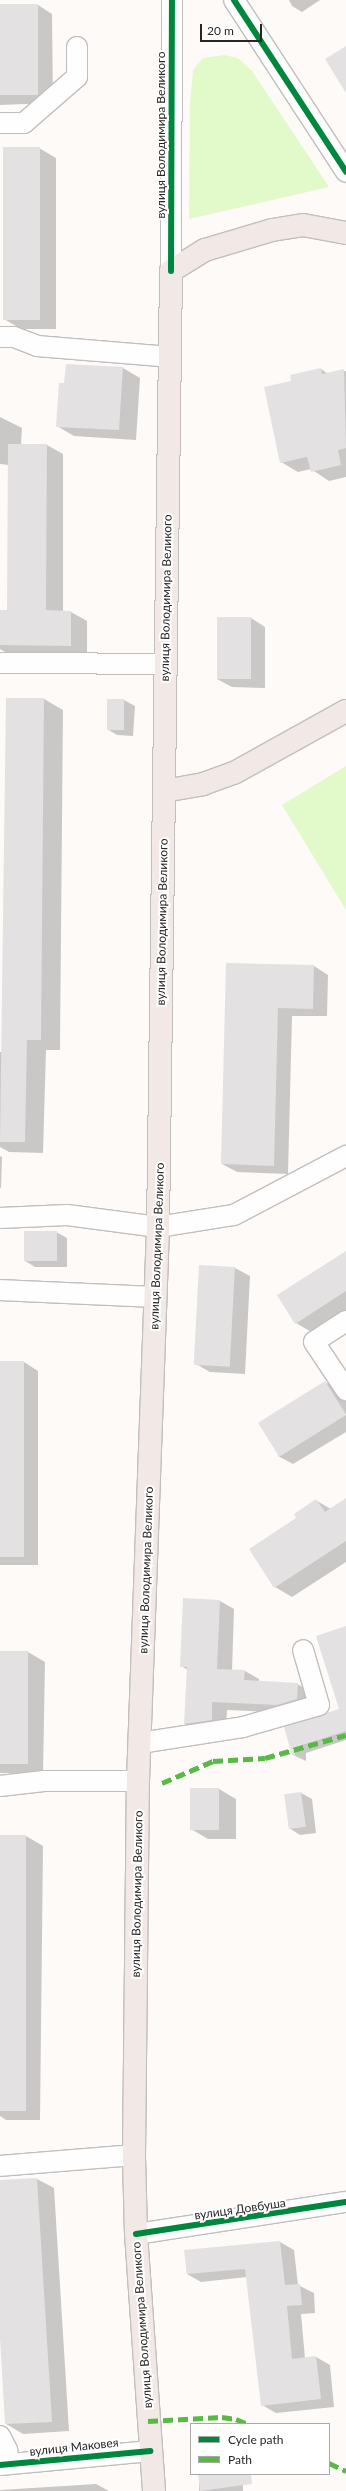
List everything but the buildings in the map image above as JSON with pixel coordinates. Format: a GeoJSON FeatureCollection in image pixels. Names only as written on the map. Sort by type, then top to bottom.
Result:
{"type":"FeatureCollection","features":[{"type":"Feature","properties":{"kind":"main road"},"geometry":{"type":"LineString","coordinates":[[171,271],[205,250],[272,230],[303,225],[346,234]]}},
{"type":"Feature","properties":{"kind":"main road","name":"вулиця Володимира Великого"},"geometry":{"type":"LineString","coordinates":[[154,2491],[136,2234],[134,2155],[138,1781],[158,1227],[171,271]]}},
{"type":"Feature","properties":{"kind":"main road"},"geometry":{"type":"LineString","coordinates":[[164,791],[203,784],[234,774],[346,711]]}},
{"type":"Feature","properties":{"kind":"street","name":"вулиця Володимира Великого"},"geometry":{"type":"LineString","coordinates":[[171,271],[172,0]]}},
{"type":"Feature","properties":{"kind":"street"},"geometry":{"type":"LineString","coordinates":[[234,0],[346,172]]}},
{"type":"Feature","properties":{"kind":"street"},"geometry":{"type":"LineString","coordinates":[[0,122],[24,123],[77,77],[77,47]]}},
{"type":"Feature","properties":{"kind":"street"},"geometry":{"type":"LineString","coordinates":[[0,337],[14,337],[37,346],[170,357]]}},
{"type":"Feature","properties":{"kind":"street"},"geometry":{"type":"LineString","coordinates":[[0,663],[165,664]]}},
{"type":"Feature","properties":{"kind":"street"},"geometry":{"type":"LineString","coordinates":[[0,1218],[67,1215],[158,1227],[234,1215],[346,1156]]}},
{"type":"Feature","properties":{"kind":"street"},"geometry":{"type":"LineString","coordinates":[[0,1290],[156,1297]]}},
{"type":"Feature","properties":{"kind":"street"},"geometry":{"type":"LineString","coordinates":[[346,1321],[314,1342],[346,1390]]}},
{"type":"Feature","properties":{"kind":"street"},"geometry":{"type":"LineString","coordinates":[[140,1743],[243,1727],[320,1705],[303,1650]]}},
{"type":"Feature","properties":{"kind":"street"},"geometry":{"type":"LineString","coordinates":[[0,1786],[44,1781],[138,1781]]}},
{"type":"Feature","properties":{"kind":"street"},"geometry":{"type":"LineString","coordinates":[[0,2166],[134,2155]]}},
{"type":"Feature","properties":{"kind":"street","name":"вулиця Довбуша"},"geometry":{"type":"LineString","coordinates":[[136,2234],[346,2202]]}},
{"type":"Feature","properties":{"kind":"street"},"geometry":{"type":"LineString","coordinates":[[0,2436],[7,2450],[4,2465]]}},
{"type":"Feature","properties":{"kind":"street","name":"вулиця Маковея"},"geometry":{"type":"LineString","coordinates":[[4,2465],[150,2450]]}},
{"type":"Feature","properties":{"kind":"green space"},"geometry":{"type":"Polygon","coordinates":[[[224,55],[238,58],[252,71],[329,187],[189,219],[190,104],[193,70],[203,58],[224,55]]]}},
{"type":"Feature","properties":{"kind":"green space"},"geometry":{"type":"Polygon","coordinates":[[[346,766],[346,910],[282,805],[346,766]]]}},
{"type":"Feature","properties":{"kind":"marked path"},"geometry":{"type":"LineString","coordinates":[[162,1783],[213,1761],[265,1758],[346,1735]]}},
{"type":"Feature","properties":{"kind":"marked path"},"geometry":{"type":"LineString","coordinates":[[148,2421],[222,2417],[236,2419],[245,2423]]}},
{"type":"Feature","properties":{"kind":"marked path"},"geometry":{"type":"LineString","coordinates":[[330,2463],[346,2471]]}},
{"type":"Feature","properties":{"kind":"cycle path"},"geometry":{"type":"LineString","coordinates":[[171,271],[172,0]]}},
{"type":"Feature","properties":{"kind":"cycle path"},"geometry":{"type":"LineString","coordinates":[[234,0],[346,172]]}},
{"type":"Feature","properties":{"kind":"cycle path"},"geometry":{"type":"LineString","coordinates":[[136,2234],[346,2202]]}},
{"type":"Feature","properties":{"kind":"cycle path"},"geometry":{"type":"LineString","coordinates":[[0,2465],[150,2451]]}}]}
